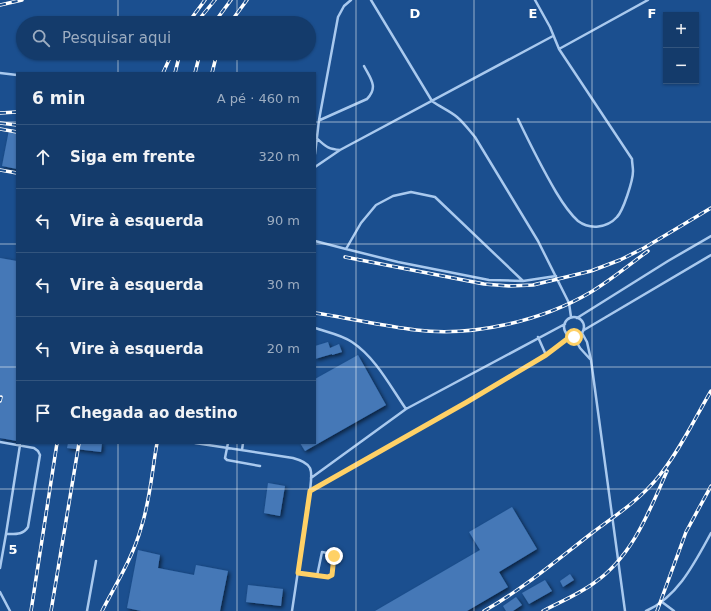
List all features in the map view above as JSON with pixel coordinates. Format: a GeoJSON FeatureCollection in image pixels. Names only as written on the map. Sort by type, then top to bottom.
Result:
{"type":"FeatureCollection","features":[{"type":"Feature","properties":{"kind":"lane"},"geometry":{"type":"LineString","coordinates":[[340,150],[328,148],[322,145],[316,137],[338,17],[344,6],[351,0]]}},
{"type":"Feature","properties":{"kind":"lane"},"geometry":{"type":"LineString","coordinates":[[311,478],[406,410],[538,337],[565,324],[571,317],[569,303],[538,241],[475,137],[465,124],[432,101],[371,0]]}},
{"type":"Feature","properties":{"kind":"lane"},"geometry":{"type":"LineString","coordinates":[[518,119],[542,167],[566,207],[579,221],[592,227],[604,226],[611,223],[618,216],[624,206],[633,173],[632,159],[560,49],[535,0]]}},
{"type":"Feature","properties":{"kind":"lane"},"geometry":{"type":"LineString","coordinates":[[560,49],[648,0]]}},
{"type":"Feature","properties":{"kind":"lane"},"geometry":{"type":"LineString","coordinates":[[316,166],[340,150],[553,36]]}},
{"type":"Feature","properties":{"kind":"lane"},"geometry":{"type":"LineString","coordinates":[[319,120],[367,99],[374,88],[372,80],[364,66]]}},
{"type":"Feature","properties":{"kind":"lane"},"geometry":{"type":"LineString","coordinates":[[0,73],[16,75]]}},
{"type":"Feature","properties":{"kind":"lane"},"geometry":{"type":"LineString","coordinates":[[346,248],[360,223],[376,205],[393,196],[411,192],[435,197],[523,281]]}},
{"type":"Feature","properties":{"kind":"lane"},"geometry":{"type":"LineString","coordinates":[[578,318],[668,261],[711,236]]}},
{"type":"Feature","properties":{"kind":"lane"},"geometry":{"type":"LineString","coordinates":[[316,241],[398,262],[489,280],[523,281],[556,276]]}},
{"type":"Feature","properties":{"kind":"lane"},"geometry":{"type":"LineString","coordinates":[[310,491],[467,402],[546,355],[572,336],[580,335],[583,331],[711,255]]}},
{"type":"Feature","properties":{"kind":"lane"},"geometry":{"type":"LineString","coordinates":[[571,317],[578,318],[582,321],[583,331],[587,342],[625,611]]}},
{"type":"Feature","properties":{"kind":"lane"},"geometry":{"type":"LineString","coordinates":[[565,324],[565,330],[572,336],[590,360]]}},
{"type":"Feature","properties":{"kind":"lane"},"geometry":{"type":"LineString","coordinates":[[316,328],[332,333],[352,342],[366,353],[380,370],[406,410]]}},
{"type":"Feature","properties":{"kind":"lane"},"geometry":{"type":"LineString","coordinates":[[538,337],[546,355]]}},
{"type":"Feature","properties":{"kind":"lane"},"geometry":{"type":"LineString","coordinates":[[0,442],[34,448],[40,455],[28,527],[25,532],[20,534],[6,534]]}},
{"type":"Feature","properties":{"kind":"lane"},"geometry":{"type":"LineString","coordinates":[[202,444],[293,458],[309,464],[311,470],[310,491],[292,611]]}},
{"type":"Feature","properties":{"kind":"lane"},"geometry":{"type":"LineString","coordinates":[[228,444],[225,458],[227,460],[260,466]]}},
{"type":"Feature","properties":{"kind":"lane"},"geometry":{"type":"LineString","coordinates":[[242,450],[243,444]]}},
{"type":"Feature","properties":{"kind":"lane"},"geometry":{"type":"LineString","coordinates":[[0,568],[20,445]]}},
{"type":"Feature","properties":{"kind":"lane"},"geometry":{"type":"LineString","coordinates":[[646,611],[662,602],[681,582],[698,558],[711,533]]}},
{"type":"Feature","properties":{"kind":"lane"},"geometry":{"type":"LineString","coordinates":[[298,573],[317,576],[328,577],[332,575],[333,554],[322,552],[317,576]]}},
{"type":"Feature","properties":{"kind":"lane"},"geometry":{"type":"LineString","coordinates":[[87,611],[96,561]]}},
{"type":"Feature","properties":{"kind":"lane"},"geometry":{"type":"LineString","coordinates":[[0,592],[10,611]]}},
{"type":"Feature","properties":{"kind":"lane"},"geometry":{"type":"LineString","coordinates":[[662,602],[674,611]]}},
{"type":"Feature","properties":{"kind":"building"},"geometry":{"type":"Polygon","coordinates":[[[9,130],[16,132],[16,169],[2,166],[9,130]]]}},
{"type":"Feature","properties":{"kind":"building"},"geometry":{"type":"Polygon","coordinates":[[[0,258],[16,261],[16,441],[0,438],[0,258]]]}},
{"type":"Feature","properties":{"kind":"building"},"geometry":{"type":"Polygon","coordinates":[[[328,342],[330,348],[339,344],[342,352],[316,359],[316,346],[328,342]]]}},
{"type":"Feature","properties":{"kind":"building"},"geometry":{"type":"Polygon","coordinates":[[[358,355],[386,405],[305,451],[301,444],[316,444],[316,378],[358,355]]]}},
{"type":"Feature","properties":{"kind":"building"},"geometry":{"type":"Polygon","coordinates":[[[68,444],[102,444],[101,452],[67,448],[68,444]]]}},
{"type":"Feature","properties":{"kind":"building"},"geometry":{"type":"Polygon","coordinates":[[[268,483],[285,486],[280,516],[264,513],[268,483]]]}},
{"type":"Feature","properties":{"kind":"building"},"geometry":{"type":"Polygon","coordinates":[[[512,507],[537,549],[499,572],[508,587],[467,611],[375,611],[480,550],[469,532],[512,507]]]}},
{"type":"Feature","properties":{"kind":"building"},"geometry":{"type":"Polygon","coordinates":[[[138,550],[160,555],[158,568],[194,575],[196,565],[228,571],[220,611],[141,611],[127,608],[138,550]]]}},
{"type":"Feature","properties":{"kind":"building"},"geometry":{"type":"Polygon","coordinates":[[[570,574],[574,580],[563,587],[560,581],[570,574]]]}},
{"type":"Feature","properties":{"kind":"building"},"geometry":{"type":"Polygon","coordinates":[[[545,580],[552,591],[529,604],[522,593],[545,580]]]}},
{"type":"Feature","properties":{"kind":"building"},"geometry":{"type":"Polygon","coordinates":[[[248,585],[283,589],[281,606],[246,602],[248,585]]]}},
{"type":"Feature","properties":{"kind":"building"},"geometry":{"type":"Polygon","coordinates":[[[516,597],[522,605],[513,611],[506,611],[503,606],[516,597]]]}},
{"type":"Feature","properties":{"kind":"railway"},"geometry":{"type":"LineString","coordinates":[[0,5],[22,0]]}},
{"type":"Feature","properties":{"kind":"railway"},"geometry":{"type":"LineString","coordinates":[[193,16],[205,0]]}},
{"type":"Feature","properties":{"kind":"railway"},"geometry":{"type":"LineString","coordinates":[[202,16],[215,0]]}},
{"type":"Feature","properties":{"kind":"railway"},"geometry":{"type":"LineString","coordinates":[[219,16],[231,0]]}},
{"type":"Feature","properties":{"kind":"railway"},"geometry":{"type":"LineString","coordinates":[[235,16],[247,0]]}},
{"type":"Feature","properties":{"kind":"railway"},"geometry":{"type":"LineString","coordinates":[[163,72],[169,60]]}},
{"type":"Feature","properties":{"kind":"railway"},"geometry":{"type":"LineString","coordinates":[[175,72],[178,60]]}},
{"type":"Feature","properties":{"kind":"railway"},"geometry":{"type":"LineString","coordinates":[[195,72],[198,60]]}},
{"type":"Feature","properties":{"kind":"railway"},"geometry":{"type":"LineString","coordinates":[[212,72],[215,60]]}},
{"type":"Feature","properties":{"kind":"railway"},"geometry":{"type":"LineString","coordinates":[[0,113],[16,112]]}},
{"type":"Feature","properties":{"kind":"railway"},"geometry":{"type":"LineString","coordinates":[[0,123],[16,125]]}},
{"type":"Feature","properties":{"kind":"railway"},"geometry":{"type":"LineString","coordinates":[[0,129],[16,132]]}},
{"type":"Feature","properties":{"kind":"railway"},"geometry":{"type":"LineString","coordinates":[[0,170],[16,173]]}},
{"type":"Feature","properties":{"kind":"railway"},"geometry":{"type":"LineString","coordinates":[[345,257],[484,284],[509,286],[533,285],[591,271],[620,260],[644,248],[711,208]]}},
{"type":"Feature","properties":{"kind":"railway"},"geometry":{"type":"LineString","coordinates":[[316,313],[416,330],[438,332],[484,329],[529,319],[572,302],[606,282],[648,251]]}},
{"type":"Feature","properties":{"kind":"railway"},"geometry":{"type":"LineString","coordinates":[[484,611],[540,574],[627,507],[652,485],[673,456],[711,391]]}},
{"type":"Feature","properties":{"kind":"railway"},"geometry":{"type":"LineString","coordinates":[[0,401],[1,397]]}},
{"type":"Feature","properties":{"kind":"railway"},"geometry":{"type":"LineString","coordinates":[[31,611],[57,444]]}},
{"type":"Feature","properties":{"kind":"railway"},"geometry":{"type":"LineString","coordinates":[[51,611],[79,444]]}},
{"type":"Feature","properties":{"kind":"railway"},"geometry":{"type":"LineString","coordinates":[[102,611],[124,570],[138,539],[147,507],[157,444]]}},
{"type":"Feature","properties":{"kind":"railway"},"geometry":{"type":"LineString","coordinates":[[543,611],[594,583],[619,560],[638,533],[667,471]]}},
{"type":"Feature","properties":{"kind":"railway"},"geometry":{"type":"LineString","coordinates":[[657,611],[686,532],[711,486]]}},
{"type":"Feature","properties":{"kind":"route"},"geometry":{"type":"LineString","coordinates":[[334,556],[331,577],[298,573],[310,491],[467,402],[546,355],[571,336],[574,337]]}}]}
